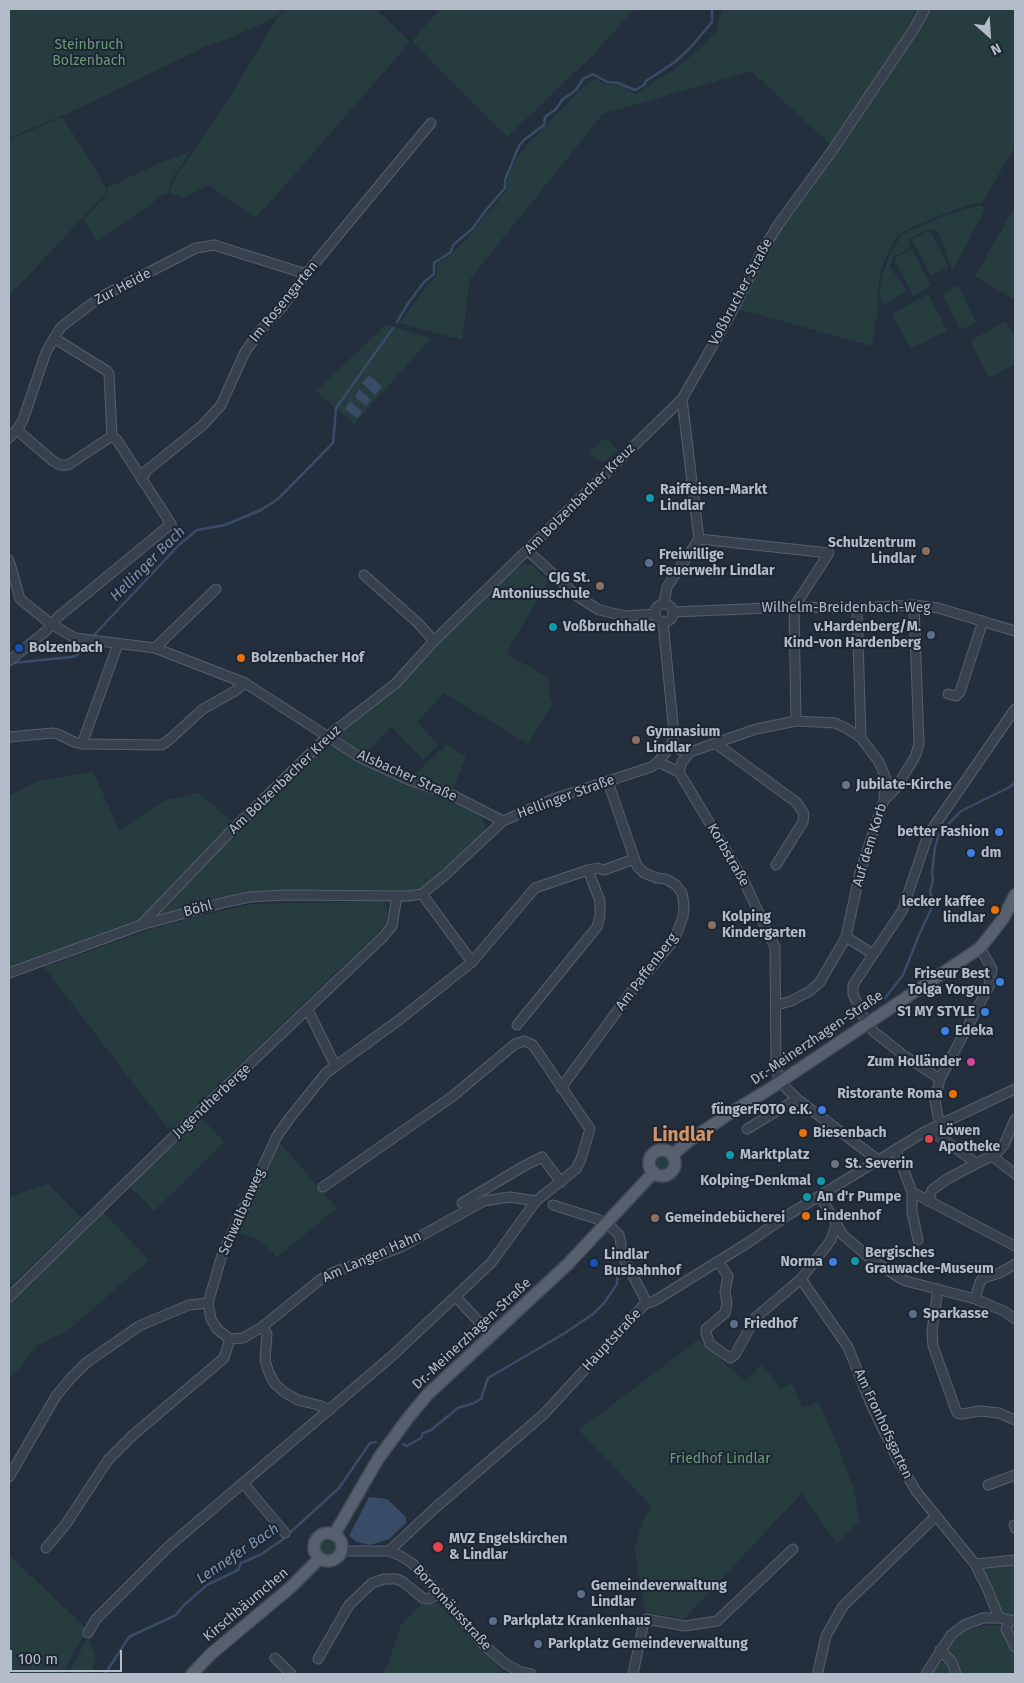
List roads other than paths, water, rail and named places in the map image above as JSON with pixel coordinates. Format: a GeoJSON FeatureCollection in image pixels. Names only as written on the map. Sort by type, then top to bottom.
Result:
{"type":"FeatureCollection","features":[{"type":"Feature","properties":{"kind":"main road","name":"Dr.-Meinerzhagen-Straße"},"geometry":{"type":"LineString","coordinates":[[672,1155],[690,1140],[980,948],[1003,919],[1015,894]]}},
{"type":"Feature","properties":{"kind":"main road"},"geometry":{"type":"LineString","coordinates":[[661,1150],[672,1155],[675,1164],[670,1173],[662,1175],[654,1172],[650,1165],[653,1154],[661,1150]]}},
{"type":"Feature","properties":{"kind":"main road","name":"Dr.-Meinerzhagen-Straße"},"geometry":{"type":"LineString","coordinates":[[334,1535],[378,1459],[428,1394],[568,1264],[654,1172]]}},
{"type":"Feature","properties":{"kind":"main road"},"geometry":{"type":"LineString","coordinates":[[326,1534],[334,1535],[340,1542],[341,1551],[335,1560],[330,1562],[319,1559],[314,1552],[315,1540],[326,1534]]}},
{"type":"Feature","properties":{"kind":"main road","name":"Kirschbäumchen"},"geometry":{"type":"LineString","coordinates":[[192,1674],[211,1654],[291,1587],[319,1559]]}},
{"type":"Feature","properties":{"kind":"street","name":"Voßbrucher Straße"},"geometry":{"type":"LineString","coordinates":[[682,399],[733,310],[774,231],[849,126],[914,29],[925,9]]}},
{"type":"Feature","properties":{"kind":"street","name":"Im Rosengarten"},"geometry":{"type":"LineString","coordinates":[[142,480],[146,471],[203,425],[221,405],[245,352],[259,332],[282,307],[306,274],[431,122]]}},
{"type":"Feature","properties":{"kind":"street","name":"Zur Heide"},"geometry":{"type":"LineString","coordinates":[[9,438],[24,420],[46,352],[61,327],[99,298],[196,248],[214,245],[306,274]]}},
{"type":"Feature","properties":{"kind":"street"},"geometry":{"type":"LineString","coordinates":[[9,661],[46,631],[58,617],[172,524],[117,440],[112,436],[109,374],[54,338]]}},
{"type":"Feature","properties":{"kind":"street"},"geometry":{"type":"LineString","coordinates":[[664,604],[667,587],[699,539],[682,399]]}},
{"type":"Feature","properties":{"kind":"street","name":"Am Bolzenbacher Kreuz"},"geometry":{"type":"LineString","coordinates":[[141,925],[232,830],[328,736],[395,684],[434,641],[682,399]]}},
{"type":"Feature","properties":{"kind":"street"},"geometry":{"type":"LineString","coordinates":[[17,430],[60,465],[68,465],[112,436]]}},
{"type":"Feature","properties":{"kind":"street"},"geometry":{"type":"LineString","coordinates":[[699,539],[829,552],[794,607],[796,721]]}},
{"type":"Feature","properties":{"kind":"street"},"geometry":{"type":"LineString","coordinates":[[528,551],[577,596],[599,610],[626,616],[654,614]]}},
{"type":"Feature","properties":{"kind":"street","name":"Alsbacher Straße"},"geometry":{"type":"LineString","coordinates":[[9,560],[20,599],[51,624],[76,638],[155,648],[245,683],[361,758],[407,779],[452,795],[503,821]]}},
{"type":"Feature","properties":{"kind":"street"},"geometry":{"type":"LineString","coordinates":[[364,575],[418,623],[434,641]]}},
{"type":"Feature","properties":{"kind":"street"},"geometry":{"type":"LineString","coordinates":[[155,648],[216,589]]}},
{"type":"Feature","properties":{"kind":"street"},"geometry":{"type":"LineString","coordinates":[[664,604],[669,605],[673,612],[671,618],[663,622],[657,620],[654,614],[656,608],[664,604]]}},
{"type":"Feature","properties":{"kind":"street"},"geometry":{"type":"LineString","coordinates":[[884,800],[896,788],[915,757],[919,744],[914,605]]}},
{"type":"Feature","properties":{"kind":"street","name":"Wilhelm-Breidenbach-Weg"},"geometry":{"type":"LineString","coordinates":[[673,612],[914,605],[938,608],[1015,631]]}},
{"type":"Feature","properties":{"kind":"street"},"geometry":{"type":"LineString","coordinates":[[856,608],[861,738]]}},
{"type":"Feature","properties":{"kind":"street"},"geometry":{"type":"LineString","coordinates":[[948,694],[956,696],[960,692],[983,621]]}},
{"type":"Feature","properties":{"kind":"street"},"geometry":{"type":"LineString","coordinates":[[658,762],[679,772],[682,762],[690,752],[669,748],[674,734],[663,622]]}},
{"type":"Feature","properties":{"kind":"street"},"geometry":{"type":"LineString","coordinates":[[82,744],[118,644]]}},
{"type":"Feature","properties":{"kind":"street"},"geometry":{"type":"LineString","coordinates":[[9,737],[52,733],[82,744],[162,745],[203,709],[235,691],[245,683]]}},
{"type":"Feature","properties":{"kind":"street"},"geometry":{"type":"LineString","coordinates":[[940,1079],[902,1054],[873,1031],[853,994],[853,985],[902,911],[928,835],[1015,709]]}},
{"type":"Feature","properties":{"kind":"street","name":"Auf dem Korb"},"geometry":{"type":"LineString","coordinates":[[690,752],[756,729],[796,721],[835,723],[861,738],[879,762],[886,780],[884,800],[860,872],[846,937],[820,982],[810,991],[791,1001],[777,1005]]}},
{"type":"Feature","properties":{"kind":"street"},"geometry":{"type":"LineString","coordinates":[[714,743],[796,802],[801,808],[804,814],[804,822],[776,864]]}},
{"type":"Feature","properties":{"kind":"street","name":"Hellinger Straße"},"geometry":{"type":"LineString","coordinates":[[422,894],[503,821],[553,799],[652,767],[669,748]]}},
{"type":"Feature","properties":{"kind":"street","name":"Korbstraße"},"geometry":{"type":"LineString","coordinates":[[679,772],[742,876],[775,947],[776,1058],[780,1082]]}},
{"type":"Feature","properties":{"kind":"street","name":"Am Paffenberg"},"geometry":{"type":"LineString","coordinates":[[561,1088],[631,992],[674,940],[683,917],[682,893],[676,885],[666,879],[656,878],[644,872],[634,859],[608,782]]}},
{"type":"Feature","properties":{"kind":"street","name":"Schwalbenweg"},"geometry":{"type":"LineString","coordinates":[[208,1303],[222,1255],[276,1136],[326,1073],[399,1020],[472,962],[535,888],[588,870],[597,868],[604,870],[634,859]]}},
{"type":"Feature","properties":{"kind":"street"},"geometry":{"type":"LineString","coordinates":[[516,1025],[597,927],[600,916],[600,902],[588,870]]}},
{"type":"Feature","properties":{"kind":"street","name":"Böhl"},"geometry":{"type":"LineString","coordinates":[[9,973],[141,925],[250,897],[318,894],[397,896]]}},
{"type":"Feature","properties":{"kind":"street"},"geometry":{"type":"LineString","coordinates":[[397,896],[422,894],[472,962]]}},
{"type":"Feature","properties":{"kind":"street","name":"Jugendherberge"},"geometry":{"type":"LineString","coordinates":[[9,1297],[388,931],[392,926],[397,896]]}},
{"type":"Feature","properties":{"kind":"street"},"geometry":{"type":"LineString","coordinates":[[846,937],[873,954]]}},
{"type":"Feature","properties":{"kind":"street"},"geometry":{"type":"LineString","coordinates":[[942,1124],[938,1116],[936,1100],[940,1079],[989,986],[992,969],[980,948]]}},
{"type":"Feature","properties":{"kind":"street"},"geometry":{"type":"LineString","coordinates":[[308,1010],[335,1065]]}},
{"type":"Feature","properties":{"kind":"street"},"geometry":{"type":"LineString","coordinates":[[88,1633],[96,1619],[168,1547],[330,1410],[456,1297],[491,1263],[536,1201],[576,1169],[590,1129],[532,1045],[524,1041],[515,1044],[453,1096],[323,1188]]}},
{"type":"Feature","properties":{"kind":"street"},"geometry":{"type":"LineString","coordinates":[[780,1082],[797,1099],[878,1160]]}},
{"type":"Feature","properties":{"kind":"street","name":"Hauptstraße"},"geometry":{"type":"LineString","coordinates":[[389,1551],[434,1509],[544,1414],[645,1304],[656,1300],[788,1215],[933,1128],[1015,1089]]}},
{"type":"Feature","properties":{"kind":"street"},"geometry":{"type":"LineString","coordinates":[[747,1129],[797,1099]]}},
{"type":"Feature","properties":{"kind":"street"},"geometry":{"type":"LineString","coordinates":[[928,1201],[932,1190],[947,1179],[992,1156],[1004,1145],[1015,1119]]}},
{"type":"Feature","properties":{"kind":"street"},"geometry":{"type":"LineString","coordinates":[[933,1128],[936,1134],[976,1163]]}},
{"type":"Feature","properties":{"kind":"street"},"geometry":{"type":"LineString","coordinates":[[896,1150],[912,1192],[912,1212],[918,1240]]}},
{"type":"Feature","properties":{"kind":"street"},"geometry":{"type":"LineString","coordinates":[[992,1156],[1015,1174]]}},
{"type":"Feature","properties":{"kind":"street"},"geometry":{"type":"LineString","coordinates":[[462,1203],[542,1157],[561,1182]]}},
{"type":"Feature","properties":{"kind":"street"},"geometry":{"type":"LineString","coordinates":[[912,1192],[1015,1246]]}},
{"type":"Feature","properties":{"kind":"street"},"geometry":{"type":"LineString","coordinates":[[820,1196],[836,1225],[844,1235],[872,1260],[900,1278],[975,1299],[1004,1311],[1015,1319]]}},
{"type":"Feature","properties":{"kind":"street","name":"Am Langen Hahn"},"geometry":{"type":"LineString","coordinates":[[262,1327],[321,1279],[401,1247],[484,1201],[510,1197],[536,1201]]}},
{"type":"Feature","properties":{"kind":"street"},"geometry":{"type":"LineString","coordinates":[[553,1206],[598,1219],[607,1223],[619,1235],[622,1244],[621,1253],[645,1299],[645,1304]]}},
{"type":"Feature","properties":{"kind":"street"},"geometry":{"type":"LineString","coordinates":[[718,1261],[728,1276],[725,1292],[727,1304],[725,1312],[706,1329],[707,1338],[710,1344],[730,1358],[736,1355],[755,1318],[801,1279],[831,1240],[836,1225]]}},
{"type":"Feature","properties":{"kind":"street"},"geometry":{"type":"LineString","coordinates":[[831,1240],[844,1235]]}},
{"type":"Feature","properties":{"kind":"street"},"geometry":{"type":"LineString","coordinates":[[975,1299],[983,1278],[1000,1273],[1015,1264]]}},
{"type":"Feature","properties":{"kind":"street","name":"Am Fronhofsgarten"},"geometry":{"type":"LineString","coordinates":[[801,1279],[853,1351],[870,1402],[898,1460],[916,1491],[975,1564],[988,1590],[998,1618]]}},
{"type":"Feature","properties":{"kind":"street"},"geometry":{"type":"LineString","coordinates":[[938,1289],[932,1332],[934,1346],[958,1414],[980,1411],[999,1413],[1015,1420]]}},
{"type":"Feature","properties":{"kind":"street"},"geometry":{"type":"LineString","coordinates":[[456,1297],[492,1336]]}},
{"type":"Feature","properties":{"kind":"street"},"geometry":{"type":"LineString","coordinates":[[9,1477],[56,1396],[86,1363],[139,1326],[189,1305],[208,1303],[211,1318],[218,1330],[230,1339],[243,1338],[262,1327],[267,1334],[265,1360],[269,1374],[275,1384],[298,1400],[330,1410]]}},
{"type":"Feature","properties":{"kind":"street"},"geometry":{"type":"LineString","coordinates":[[46,1548],[66,1524],[108,1460],[134,1435],[224,1358],[230,1339]]}},
{"type":"Feature","properties":{"kind":"street"},"geometry":{"type":"LineString","coordinates":[[988,1485],[1015,1474]]}},
{"type":"Feature","properties":{"kind":"street"},"geometry":{"type":"LineString","coordinates":[[243,1483],[285,1533]]}},
{"type":"Feature","properties":{"kind":"street"},"geometry":{"type":"LineString","coordinates":[[818,1671],[826,1636],[843,1606],[936,1516]]}},
{"type":"Feature","properties":{"kind":"street"},"geometry":{"type":"LineString","coordinates":[[633,1674],[646,1619],[685,1626],[717,1622],[794,1548]]}},
{"type":"Feature","properties":{"kind":"street","name":"Borromäusstraße"},"geometry":{"type":"LineString","coordinates":[[341,1551],[389,1551],[401,1556],[413,1564],[486,1647],[506,1664],[521,1672],[531,1674]]}},
{"type":"Feature","properties":{"kind":"street"},"geometry":{"type":"LineString","coordinates":[[975,1564],[1015,1560]]}},
{"type":"Feature","properties":{"kind":"street"},"geometry":{"type":"LineString","coordinates":[[318,1659],[349,1605],[372,1583],[384,1579],[397,1580],[403,1582],[423,1598],[429,1599],[438,1594]]}},
{"type":"Feature","properties":{"kind":"street"},"geometry":{"type":"LineString","coordinates":[[926,1674],[951,1635],[964,1625],[983,1618],[998,1618],[1012,1621],[1006,1630],[1015,1647]]}},
{"type":"Feature","properties":{"kind":"street"},"geometry":{"type":"LineString","coordinates":[[940,1650],[952,1662],[956,1674]]}},
{"type":"Feature","properties":{"kind":"street"},"geometry":{"type":"LineString","coordinates":[[275,1658],[291,1674]]}},
{"type":"Feature","properties":{"kind":"water"},"geometry":{"type":"Polygon","coordinates":[[[369,375],[382,387],[375,395],[362,383],[369,375]]]}},
{"type":"Feature","properties":{"kind":"water"},"geometry":{"type":"Polygon","coordinates":[[[359,389],[371,400],[366,406],[355,397],[359,389]]]}},
{"type":"Feature","properties":{"kind":"water"},"geometry":{"type":"Polygon","coordinates":[[[350,401],[362,412],[357,418],[345,409],[350,401]]]}},
{"type":"Feature","properties":{"kind":"water"},"geometry":{"type":"Polygon","coordinates":[[[369,1497],[387,1499],[406,1517],[406,1523],[389,1539],[370,1545],[357,1542],[349,1536],[369,1497]]]}},
{"type":"Feature","properties":{"kind":"waterway","name":"Hellinger Bach"},"geometry":{"type":"LineString","coordinates":[[397,322],[424,282],[434,274],[434,263],[451,252],[453,245],[472,229],[505,188],[505,180],[519,146],[544,125],[545,117],[556,109],[562,100],[576,90],[583,79],[593,74],[607,82],[618,83],[635,90],[675,62],[691,47],[712,22],[712,9]]}},
{"type":"Feature","properties":{"kind":"waterway","name":"Hellinger Bach"},"geometry":{"type":"LineString","coordinates":[[95,634],[179,545],[197,530],[225,525],[261,510],[278,499],[333,443],[336,408],[393,328]]}},
{"type":"Feature","properties":{"kind":"waterway","name":"Hellinger Bach"},"geometry":{"type":"LineString","coordinates":[[12,663],[76,656],[84,647]]}},
{"type":"Feature","properties":{"kind":"waterway","name":"Lennefer Bach"},"geometry":{"type":"LineString","coordinates":[[885,998],[903,975],[933,905],[930,891],[933,880],[935,847],[939,834],[961,811],[1015,783]]}},
{"type":"Feature","properties":{"kind":"waterway","name":"Lennefer Bach"},"geometry":{"type":"LineString","coordinates":[[403,1444],[407,1446],[421,1438],[423,1433],[431,1430],[458,1408],[481,1399],[488,1378],[565,1333],[593,1314],[604,1303],[617,1284],[618,1266]]}},
{"type":"Feature","properties":{"kind":"waterway","name":"Lennefer Bach"},"geometry":{"type":"LineString","coordinates":[[105,1674],[129,1637],[176,1615],[184,1605],[207,1585],[238,1570],[241,1563],[260,1555],[282,1540],[339,1488],[370,1443],[376,1442]]}},
{"type":"Feature","properties":{"kind":"place","name":"Raiffeisen-Markt Lindlar"},"geometry":{"type":"Point","coordinates":[650,498]}},
{"type":"Feature","properties":{"kind":"place","name":"Schulzentrum Lindlar"},"geometry":{"type":"Point","coordinates":[926,551]}},
{"type":"Feature","properties":{"kind":"place","name":"Freiwillige Feuerwehr Lindlar"},"geometry":{"type":"Point","coordinates":[649,563]}},
{"type":"Feature","properties":{"kind":"place","name":"CJG St. Antoniusschule"},"geometry":{"type":"Point","coordinates":[600,586]}},
{"type":"Feature","properties":{"kind":"place","name":"Voßbruchhalle"},"geometry":{"type":"Point","coordinates":[553,627]}},
{"type":"Feature","properties":{"kind":"place","name":"v.Hardenberg/M. Kind-von Hardenberg"},"geometry":{"type":"Point","coordinates":[931,635]}},
{"type":"Feature","properties":{"kind":"place","name":"Bolzenbach"},"geometry":{"type":"Point","coordinates":[19,648]}},
{"type":"Feature","properties":{"kind":"place","name":"Bolzenbacher Hof"},"geometry":{"type":"Point","coordinates":[241,658]}},
{"type":"Feature","properties":{"kind":"place","name":"Gymnasium Lindlar"},"geometry":{"type":"Point","coordinates":[636,740]}},
{"type":"Feature","properties":{"kind":"place","name":"Jubilate-Kirche"},"geometry":{"type":"Point","coordinates":[846,785]}},
{"type":"Feature","properties":{"kind":"place","name":"better Fashion"},"geometry":{"type":"Point","coordinates":[999,832]}},
{"type":"Feature","properties":{"kind":"place","name":"dm"},"geometry":{"type":"Point","coordinates":[971,853]}},
{"type":"Feature","properties":{"kind":"place","name":"lecker kaffee lindlar"},"geometry":{"type":"Point","coordinates":[995,910]}},
{"type":"Feature","properties":{"kind":"place","name":"Kolping Kindergarten"},"geometry":{"type":"Point","coordinates":[712,925]}},
{"type":"Feature","properties":{"kind":"place","name":"Friseur Best Tolga Yorgun"},"geometry":{"type":"Point","coordinates":[1000,982]}},
{"type":"Feature","properties":{"kind":"place","name":"S1 MY STYLE"},"geometry":{"type":"Point","coordinates":[985,1012]}},
{"type":"Feature","properties":{"kind":"place","name":"Edeka"},"geometry":{"type":"Point","coordinates":[945,1031]}},
{"type":"Feature","properties":{"kind":"place","name":"Zum Holländer"},"geometry":{"type":"Point","coordinates":[971,1062]}},
{"type":"Feature","properties":{"kind":"place","name":"Ristorante Roma"},"geometry":{"type":"Point","coordinates":[953,1094]}},
{"type":"Feature","properties":{"kind":"place","name":"füngerFOTO e.K."},"geometry":{"type":"Point","coordinates":[822,1110]}},
{"type":"Feature","properties":{"kind":"place","name":"Biesenbach"},"geometry":{"type":"Point","coordinates":[803,1133]}},
{"type":"Feature","properties":{"kind":"place","name":"Löwen Apotheke"},"geometry":{"type":"Point","coordinates":[929,1139]}},
{"type":"Feature","properties":{"kind":"place","name":"Marktplatz"},"geometry":{"type":"Point","coordinates":[730,1155]}},
{"type":"Feature","properties":{"kind":"place","name":"St. Severin"},"geometry":{"type":"Point","coordinates":[835,1164]}},
{"type":"Feature","properties":{"kind":"place","name":"Kolping-Denkmal"},"geometry":{"type":"Point","coordinates":[821,1181]}},
{"type":"Feature","properties":{"kind":"place","name":"An d'r Pumpe"},"geometry":{"type":"Point","coordinates":[807,1197]}},
{"type":"Feature","properties":{"kind":"place","name":"Lindenhof"},"geometry":{"type":"Point","coordinates":[806,1216]}},
{"type":"Feature","properties":{"kind":"place","name":"Gemeindebücherei"},"geometry":{"type":"Point","coordinates":[655,1218]}},
{"type":"Feature","properties":{"kind":"place","name":"Bergisches Grauwacke-Museum"},"geometry":{"type":"Point","coordinates":[855,1261]}},
{"type":"Feature","properties":{"kind":"place","name":"Norma"},"geometry":{"type":"Point","coordinates":[833,1262]}},
{"type":"Feature","properties":{"kind":"place","name":"Lindlar Busbahnhof"},"geometry":{"type":"Point","coordinates":[594,1263]}},
{"type":"Feature","properties":{"kind":"place","name":"Sparkasse"},"geometry":{"type":"Point","coordinates":[913,1314]}},
{"type":"Feature","properties":{"kind":"place","name":"Friedhof"},"geometry":{"type":"Point","coordinates":[734,1324]}},
{"type":"Feature","properties":{"kind":"place","name":"MVZ Engelskirchen & Lindlar"},"geometry":{"type":"Point","coordinates":[438,1547]}},
{"type":"Feature","properties":{"kind":"place","name":"Gemeindeverwaltung Lindlar"},"geometry":{"type":"Point","coordinates":[581,1594]}},
{"type":"Feature","properties":{"kind":"place","name":"Parkplatz Krankenhaus"},"geometry":{"type":"Point","coordinates":[493,1621]}},
{"type":"Feature","properties":{"kind":"place","name":"Parkplatz Gemeindeverwaltung"},"geometry":{"type":"Point","coordinates":[538,1644]}},
{"type":"Feature","properties":{"kind":"district","name":"Lindlar"},"geometry":{"type":"Point","coordinates":[683,1136]}},
{"type":"Feature","properties":{"kind":"park label","name":"Steinbruch Bolzenbach"},"geometry":{"type":"Point","coordinates":[89,54]}},
{"type":"Feature","properties":{"kind":"park label","name":"Friedhof Lindlar"},"geometry":{"type":"Point","coordinates":[720,1459]}}]}
